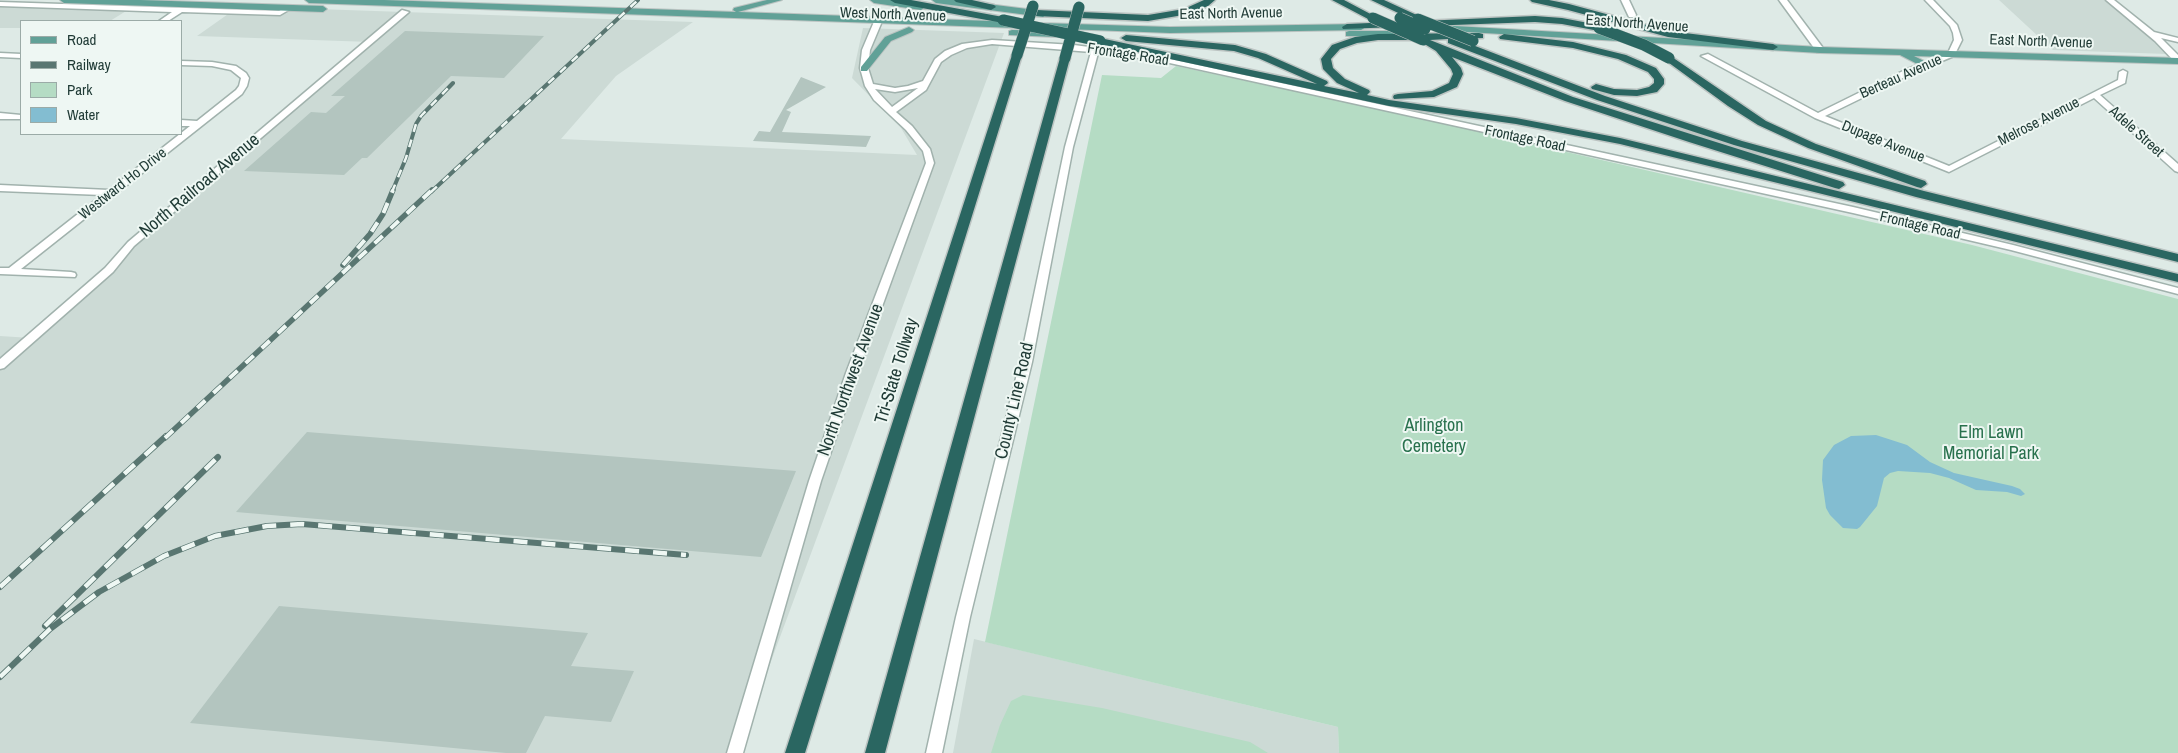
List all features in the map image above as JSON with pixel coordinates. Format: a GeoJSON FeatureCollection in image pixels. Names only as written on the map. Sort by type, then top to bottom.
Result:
{"type":"FeatureCollection","features":[{"type":"Feature","properties":{"kind":"highway"},"geometry":{"type":"LineString","coordinates":[[895,0],[1094,39],[1389,103],[1516,121],[1620,141],[2178,278]]}},
{"type":"Feature","properties":{"kind":"highway"},"geometry":{"type":"LineString","coordinates":[[959,0],[991,7]]}},
{"type":"Feature","properties":{"kind":"highway"},"geometry":{"type":"LineString","coordinates":[[1035,6],[1132,18],[1162,17],[1196,9],[1210,0]]}},
{"type":"Feature","properties":{"kind":"highway"},"geometry":{"type":"LineString","coordinates":[[1337,0],[1438,48],[1569,99],[1761,162],[1926,208],[2178,272]]}},
{"type":"Feature","properties":{"kind":"highway"},"geometry":{"type":"LineString","coordinates":[[1535,0],[1569,7],[1668,34],[1773,47]]}},
{"type":"Feature","properties":{"kind":"highway"},"geometry":{"type":"LineString","coordinates":[[1372,1],[1400,18],[1452,41],[1601,98],[1747,146],[1920,194],[2178,257]]}},
{"type":"Feature","properties":{"kind":"highway"},"geometry":{"type":"LineString","coordinates":[[1372,1],[1476,39],[1602,89],[1637,93],[1653,90],[1659,84],[1656,74],[1652,70],[1635,61],[1614,54],[1573,45],[1504,37]]}},
{"type":"Feature","properties":{"kind":"highway"},"geometry":{"type":"LineString","coordinates":[[875,753],[1080,3]]}},
{"type":"Feature","properties":{"kind":"highway","name":"Tri-State Tollway"},"geometry":{"type":"LineString","coordinates":[[795,753],[1017,55],[1035,6]]}},
{"type":"Feature","properties":{"kind":"highway"},"geometry":{"type":"LineString","coordinates":[[1347,27],[1535,19],[1562,21],[1599,28],[1644,45],[1670,58],[1745,113],[1788,136],[1827,152],[1923,185],[2178,257]]}},
{"type":"Feature","properties":{"kind":"highway"},"geometry":{"type":"LineString","coordinates":[[1438,48],[1456,68],[1457,80],[1445,90],[1422,96],[1395,97],[1364,92],[1333,75],[1326,64],[1329,52],[1336,47],[1355,40],[1378,37],[1476,39]]}},
{"type":"Feature","properties":{"kind":"highway"},"geometry":{"type":"LineString","coordinates":[[1094,39],[1235,48],[1262,56],[1334,87],[1389,103]]}},
{"type":"Feature","properties":{"kind":"main road","name":"West North Avenue"},"geometry":{"type":"LineString","coordinates":[[64,0],[188,4],[284,11],[405,12],[877,24],[909,30],[1094,39]]}},
{"type":"Feature","properties":{"kind":"main road","name":"West North Avenue"},"geometry":{"type":"LineString","coordinates":[[309,0],[417,2],[706,14],[1094,39]]}},
{"type":"Feature","properties":{"kind":"main road"},"geometry":{"type":"LineString","coordinates":[[188,4],[202,1],[322,0]]}},
{"type":"Feature","properties":{"kind":"main road"},"geometry":{"type":"LineString","coordinates":[[706,14],[742,9],[778,0]]}},
{"type":"Feature","properties":{"kind":"main road"},"geometry":{"type":"LineString","coordinates":[[874,0],[1003,21]]}},
{"type":"Feature","properties":{"kind":"main road"},"geometry":{"type":"LineString","coordinates":[[936,0],[991,7],[1035,6],[1160,23],[1321,27]]}},
{"type":"Feature","properties":{"kind":"main road"},"geometry":{"type":"LineString","coordinates":[[405,12],[417,2]]}},
{"type":"Feature","properties":{"kind":"main road","name":"East North Avenue"},"geometry":{"type":"LineString","coordinates":[[1094,39],[1199,30],[1321,27],[1460,28],[1820,50],[2178,61]]}},
{"type":"Feature","properties":{"kind":"main road"},"geometry":{"type":"LineString","coordinates":[[864,69],[888,39],[909,30]]}},
{"type":"Feature","properties":{"kind":"main road","name":"East North Avenue"},"geometry":{"type":"LineString","coordinates":[[1094,39],[1380,34],[1476,39],[1504,37],[1669,48],[1820,50]]}},
{"type":"Feature","properties":{"kind":"main road"},"geometry":{"type":"LineString","coordinates":[[1900,53],[1925,65]]}},
{"type":"Feature","properties":{"kind":"street"},"geometry":{"type":"LineString","coordinates":[[1625,0],[1632,15]]}},
{"type":"Feature","properties":{"kind":"street"},"geometry":{"type":"LineString","coordinates":[[1783,0],[1820,50]]}},
{"type":"Feature","properties":{"kind":"street","name":"Berteau Avenue"},"geometry":{"type":"LineString","coordinates":[[1818,116],[1951,54],[1958,40],[1958,33],[1953,25],[1929,0]]}},
{"type":"Feature","properties":{"kind":"street"},"geometry":{"type":"LineString","coordinates":[[2110,0],[2150,32],[2178,61]]}},
{"type":"Feature","properties":{"kind":"street","name":"West North Avenue"},"geometry":{"type":"LineString","coordinates":[[0,4],[180,10],[284,11]]}},
{"type":"Feature","properties":{"kind":"street"},"geometry":{"type":"LineString","coordinates":[[165,20],[188,4]]}},
{"type":"Feature","properties":{"kind":"street","name":"North Railroad Avenue"},"geometry":{"type":"LineString","coordinates":[[0,365],[109,270],[131,244],[372,42],[405,12]]}},
{"type":"Feature","properties":{"kind":"street","name":"North Northwest Avenue"},"geometry":{"type":"LineString","coordinates":[[734,753],[815,481],[852,372],[930,163],[927,150],[909,128],[877,98],[869,86],[864,69],[866,50],[877,24]]}},
{"type":"Feature","properties":{"kind":"street"},"geometry":{"type":"LineString","coordinates":[[2150,32],[2178,40]]}},
{"type":"Feature","properties":{"kind":"street","name":"Frontage Road"},"geometry":{"type":"LineString","coordinates":[[892,111],[923,88],[938,61],[948,53],[965,46],[992,42],[1025,43],[1094,39],[1166,60],[1844,208],[2013,248],[2178,291]]}},
{"type":"Feature","properties":{"kind":"street","name":"County Line Road"},"geometry":{"type":"LineString","coordinates":[[934,753],[963,617],[1026,362],[1067,156],[1094,39]]}},
{"type":"Feature","properties":{"kind":"street"},"geometry":{"type":"LineString","coordinates":[[0,56],[20,56]]}},
{"type":"Feature","properties":{"kind":"street"},"geometry":{"type":"LineString","coordinates":[[1705,56],[1818,116]]}},
{"type":"Feature","properties":{"kind":"street","name":"Westward Ho Drive"},"geometry":{"type":"LineString","coordinates":[[11,272],[113,193],[244,86],[245,78],[239,71],[226,66],[182,63]]}},
{"type":"Feature","properties":{"kind":"street","name":"Melrose Avenue"},"geometry":{"type":"LineString","coordinates":[[1949,169],[2122,81],[2123,72]]}},
{"type":"Feature","properties":{"kind":"street"},"geometry":{"type":"LineString","coordinates":[[869,86],[895,90],[910,88],[927,81]]}},
{"type":"Feature","properties":{"kind":"street","name":"Adele Street"},"geometry":{"type":"LineString","coordinates":[[2094,94],[2178,170]]}},
{"type":"Feature","properties":{"kind":"street"},"geometry":{"type":"LineString","coordinates":[[0,116],[20,117]]}},
{"type":"Feature","properties":{"kind":"street","name":"Dupage Avenue"},"geometry":{"type":"LineString","coordinates":[[1818,116],[1949,169]]}},
{"type":"Feature","properties":{"kind":"street"},"geometry":{"type":"LineString","coordinates":[[182,123],[199,124]]}},
{"type":"Feature","properties":{"kind":"street"},"geometry":{"type":"LineString","coordinates":[[0,188],[113,193]]}},
{"type":"Feature","properties":{"kind":"street"},"geometry":{"type":"LineString","coordinates":[[0,271],[71,275]]}},
{"type":"Feature","properties":{"kind":"shaded area"},"geometry":{"type":"Polygon","coordinates":[[[1999,0],[2108,0],[2156,39],[2167,54],[2053,50],[1999,0]]]}},
{"type":"Feature","properties":{"kind":"shaded area"},"geometry":{"type":"Polygon","coordinates":[[[0,4],[131,8],[112,20],[20,20],[20,28],[0,28],[0,4]]]}},
{"type":"Feature","properties":{"kind":"shaded area"},"geometry":{"type":"Polygon","coordinates":[[[288,8],[693,22],[616,76],[561,139],[917,155],[901,128],[852,78],[863,28],[1004,33],[737,753],[0,753],[0,336],[31,338],[131,244],[371,42],[197,36],[231,12],[280,13],[288,8]]]}},
{"type":"Feature","properties":{"kind":"shaded area"},"geometry":{"type":"Polygon","coordinates":[[[974,639],[1338,727],[1339,753],[953,753],[974,639]]]}},
{"type":"Feature","properties":{"kind":"green space","name":"Arlington Cemetery"},"geometry":{"type":"Polygon","coordinates":[[[1176,66],[1388,111],[1972,245],[2178,299],[2178,753],[1339,753],[1338,727],[985,642],[1102,75],[1161,78],[1176,66]]]}},
{"type":"Feature","properties":{"kind":"green space"},"geometry":{"type":"Polygon","coordinates":[[[1023,695],[1102,708],[1250,742],[1268,753],[991,753],[1000,725],[1011,701],[1023,695]]]}},
{"type":"Feature","properties":{"kind":"water"},"geometry":{"type":"Polygon","coordinates":[[[1876,435],[1907,445],[1930,462],[1954,473],[2012,486],[2020,489],[2025,494],[2021,496],[2007,492],[1976,490],[1949,478],[1930,473],[1898,471],[1890,473],[1884,478],[1877,506],[1860,527],[1857,529],[1843,528],[1826,508],[1822,480],[1823,460],[1834,445],[1851,436],[1876,435]]]}},
{"type":"Feature","properties":{"kind":"building"},"geometry":{"type":"Polygon","coordinates":[[[405,31],[544,36],[504,78],[451,76],[367,158],[362,158],[344,175],[244,171],[311,112],[326,113],[345,96],[331,96],[405,31]]]}},
{"type":"Feature","properties":{"kind":"building"},"geometry":{"type":"Polygon","coordinates":[[[801,77],[826,87],[786,110],[791,112],[782,132],[871,136],[866,147],[753,141],[759,131],[770,132],[801,77]]]}},
{"type":"Feature","properties":{"kind":"building"},"geometry":{"type":"Polygon","coordinates":[[[307,432],[796,471],[761,557],[236,512],[307,432]]]}},
{"type":"Feature","properties":{"kind":"building"},"geometry":{"type":"Polygon","coordinates":[[[279,606],[588,633],[571,666],[634,671],[611,722],[545,716],[526,753],[506,753],[190,723],[279,606]]]}},
{"type":"Feature","properties":{"kind":"railway"},"geometry":{"type":"LineString","coordinates":[[431,192],[638,0]]}},
{"type":"Feature","properties":{"kind":"railway"},"geometry":{"type":"LineString","coordinates":[[392,192],[406,158],[416,124],[421,116],[453,83]]}},
{"type":"Feature","properties":{"kind":"railway"},"geometry":{"type":"LineString","coordinates":[[343,265],[370,234],[383,214],[393,190]]}},
{"type":"Feature","properties":{"kind":"railway"},"geometry":{"type":"LineString","coordinates":[[165,438],[432,190]]}},
{"type":"Feature","properties":{"kind":"railway"},"geometry":{"type":"LineString","coordinates":[[0,587],[166,436]]}},
{"type":"Feature","properties":{"kind":"railway"},"geometry":{"type":"LineString","coordinates":[[45,626],[218,457]]}},
{"type":"Feature","properties":{"kind":"railway"},"geometry":{"type":"LineString","coordinates":[[0,677],[50,629],[99,592],[164,556],[215,536],[267,526],[302,524],[686,555]]}},
{"type":"Feature","properties":{"kind":"park label","name":"Elm Lawn Memorial Park"},"geometry":{"type":"Point","coordinates":[1991,443]}}]}
